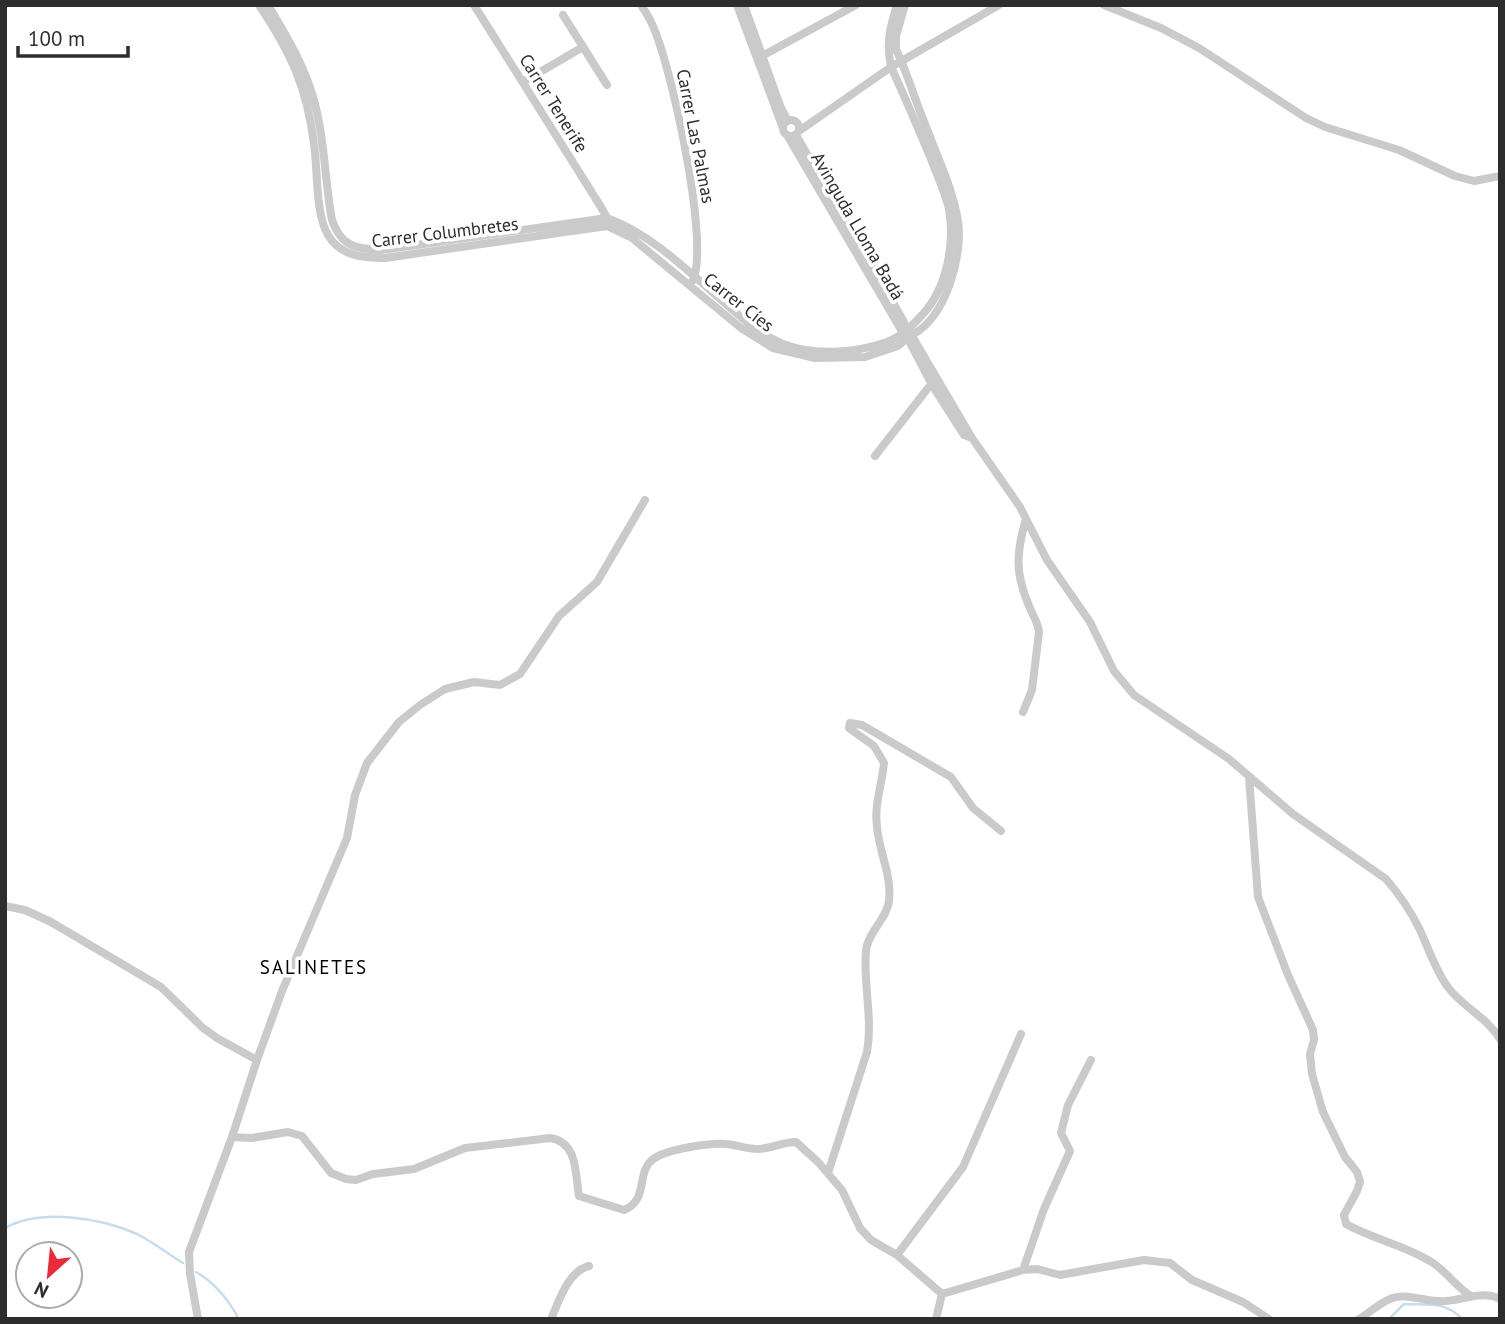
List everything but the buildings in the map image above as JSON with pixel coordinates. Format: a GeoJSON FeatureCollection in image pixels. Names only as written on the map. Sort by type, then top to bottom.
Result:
{"type":"FeatureCollection","features":[{"type":"Feature","properties":{"kind":"street","name":"Carrer Columbretes"},"geometry":{"type":"LineString","coordinates":[[259,5],[291,56],[302,83],[315,146],[323,222],[328,235],[338,248],[352,255],[385,258],[607,222]]}},
{"type":"Feature","properties":{"kind":"street","name":"Carrer Columbretes"},"geometry":{"type":"LineString","coordinates":[[268,5],[309,82],[317,110],[332,220],[337,233],[345,241],[365,249],[381,250],[607,222]]}},
{"type":"Feature","properties":{"kind":"street","name":"Carrer Tenerife"},"geometry":{"type":"LineString","coordinates":[[474,5],[607,222]]}},
{"type":"Feature","properties":{"kind":"street","name":"Carrer Las Palmas"},"geometry":{"type":"LineString","coordinates":[[641,5],[662,53],[680,127],[697,222],[698,266],[692,280]]}},
{"type":"Feature","properties":{"kind":"street","name":"Avinguda Lloma Badá"},"geometry":{"type":"LineString","coordinates":[[737,5],[791,128],[903,320],[907,335],[964,435],[971,436],[983,453],[1026,519],[1047,559],[1090,622],[1114,671],[1133,695],[1229,759],[1293,814],[1386,879],[1408,908],[1445,984],[1457,999],[1494,1029],[1500,1039]]}},
{"type":"Feature","properties":{"kind":"street","name":"Avinguda Lloma Badá"},"geometry":{"type":"LineString","coordinates":[[744,5],[791,128]]}},
{"type":"Feature","properties":{"kind":"street"},"geometry":{"type":"LineString","coordinates":[[762,56],[856,5]]}},
{"type":"Feature","properties":{"kind":"street","name":"Carrer Cíes"},"geometry":{"type":"LineString","coordinates":[[897,5],[888,32],[891,67],[940,183],[949,209],[950,232],[945,274],[936,297],[907,335]]}},
{"type":"Feature","properties":{"kind":"street","name":"Carrer Cíes"},"geometry":{"type":"LineString","coordinates":[[607,222],[637,233],[750,325],[785,345],[816,351],[850,351],[873,347],[920,329],[941,306],[947,292],[957,252],[958,225],[950,188],[896,49],[896,36],[905,5]]}},
{"type":"Feature","properties":{"kind":"street"},"geometry":{"type":"LineString","coordinates":[[791,128],[819,117],[891,67],[999,5]]}},
{"type":"Feature","properties":{"kind":"street"},"geometry":{"type":"LineString","coordinates":[[1104,5],[1161,28],[1199,48],[1306,118],[1325,127],[1399,150],[1455,176],[1474,181],[1500,176]]}},
{"type":"Feature","properties":{"kind":"street"},"geometry":{"type":"LineString","coordinates":[[563,15],[607,85]]}},
{"type":"Feature","properties":{"kind":"street"},"geometry":{"type":"LineString","coordinates":[[523,82],[583,47]]}},
{"type":"Feature","properties":{"kind":"street"},"geometry":{"type":"LineString","coordinates":[[875,456],[936,382]]}},
{"type":"Feature","properties":{"kind":"street"},"geometry":{"type":"LineString","coordinates":[[198,1319],[190,1274],[190,1252],[287,980],[347,838],[355,795],[367,763],[399,722],[419,705],[445,689],[474,682],[499,685],[520,674],[559,616],[597,582],[645,500]]}},
{"type":"Feature","properties":{"kind":"street"},"geometry":{"type":"LineString","coordinates":[[1023,712],[1032,690],[1039,632],[1024,593],[1017,561],[1018,544],[1026,519]]}},
{"type":"Feature","properties":{"kind":"street"},"geometry":{"type":"LineString","coordinates":[[828,1173],[867,1052],[870,1034],[866,947],[889,904],[886,861],[878,840],[876,818],[878,786],[884,763],[874,746],[849,728],[850,723],[862,725],[951,777],[973,808],[1002,831]]}},
{"type":"Feature","properties":{"kind":"street"},"geometry":{"type":"LineString","coordinates":[[1249,777],[1258,897],[1313,1031],[1314,1040],[1310,1054],[1312,1074],[1323,1112],[1360,1182],[1343,1215],[1346,1224],[1434,1263],[1471,1296]]}},
{"type":"Feature","properties":{"kind":"street"},"geometry":{"type":"LineString","coordinates":[[5,906],[25,910],[51,922],[161,987],[203,1028],[257,1060]]}},
{"type":"Feature","properties":{"kind":"street"},"geometry":{"type":"LineString","coordinates":[[897,1255],[963,1167],[1021,1034]]}},
{"type":"Feature","properties":{"kind":"street"},"geometry":{"type":"LineString","coordinates":[[1023,1269],[1044,1209],[1070,1151],[1061,1133],[1068,1105],[1091,1060]]}},
{"type":"Feature","properties":{"kind":"street"},"geometry":{"type":"LineString","coordinates":[[232,1138],[252,1138],[288,1132],[302,1136],[331,1173],[356,1180],[373,1174],[414,1169],[465,1148],[559,1139],[571,1152],[579,1196],[624,1210],[636,1201],[641,1191],[644,1170],[652,1160],[672,1152],[718,1144],[760,1149],[796,1142],[842,1190],[860,1228],[871,1240],[897,1255],[943,1294]]}},
{"type":"Feature","properties":{"kind":"street"},"geometry":{"type":"LineString","coordinates":[[943,1294],[1023,1269],[1037,1269],[1060,1275],[1144,1260],[1170,1263],[1192,1280],[1243,1302],[1269,1319]]}},
{"type":"Feature","properties":{"kind":"street"},"geometry":{"type":"LineString","coordinates":[[551,1319],[573,1275],[581,1268],[589,1266]]}},
{"type":"Feature","properties":{"kind":"street"},"geometry":{"type":"LineString","coordinates":[[936,1319],[943,1294]]}},
{"type":"Feature","properties":{"kind":"street"},"geometry":{"type":"LineString","coordinates":[[1359,1319],[1392,1298],[1445,1301],[1471,1296],[1493,1296],[1500,1299]]}},
{"type":"Feature","properties":{"kind":"waterway"},"geometry":{"type":"LineString","coordinates":[[5,1228],[36,1218],[89,1220],[137,1234],[183,1263]]}},
{"type":"Feature","properties":{"kind":"waterway"},"geometry":{"type":"LineString","coordinates":[[196,1272],[220,1292],[239,1319]]}},
{"type":"Feature","properties":{"kind":"waterway"},"geometry":{"type":"LineString","coordinates":[[1389,1319],[1404,1304],[1443,1307],[1462,1319]]}},
{"type":"Feature","properties":{"kind":"district","name":"SALINETES"},"geometry":{"type":"Point","coordinates":[314,967]}}]}
